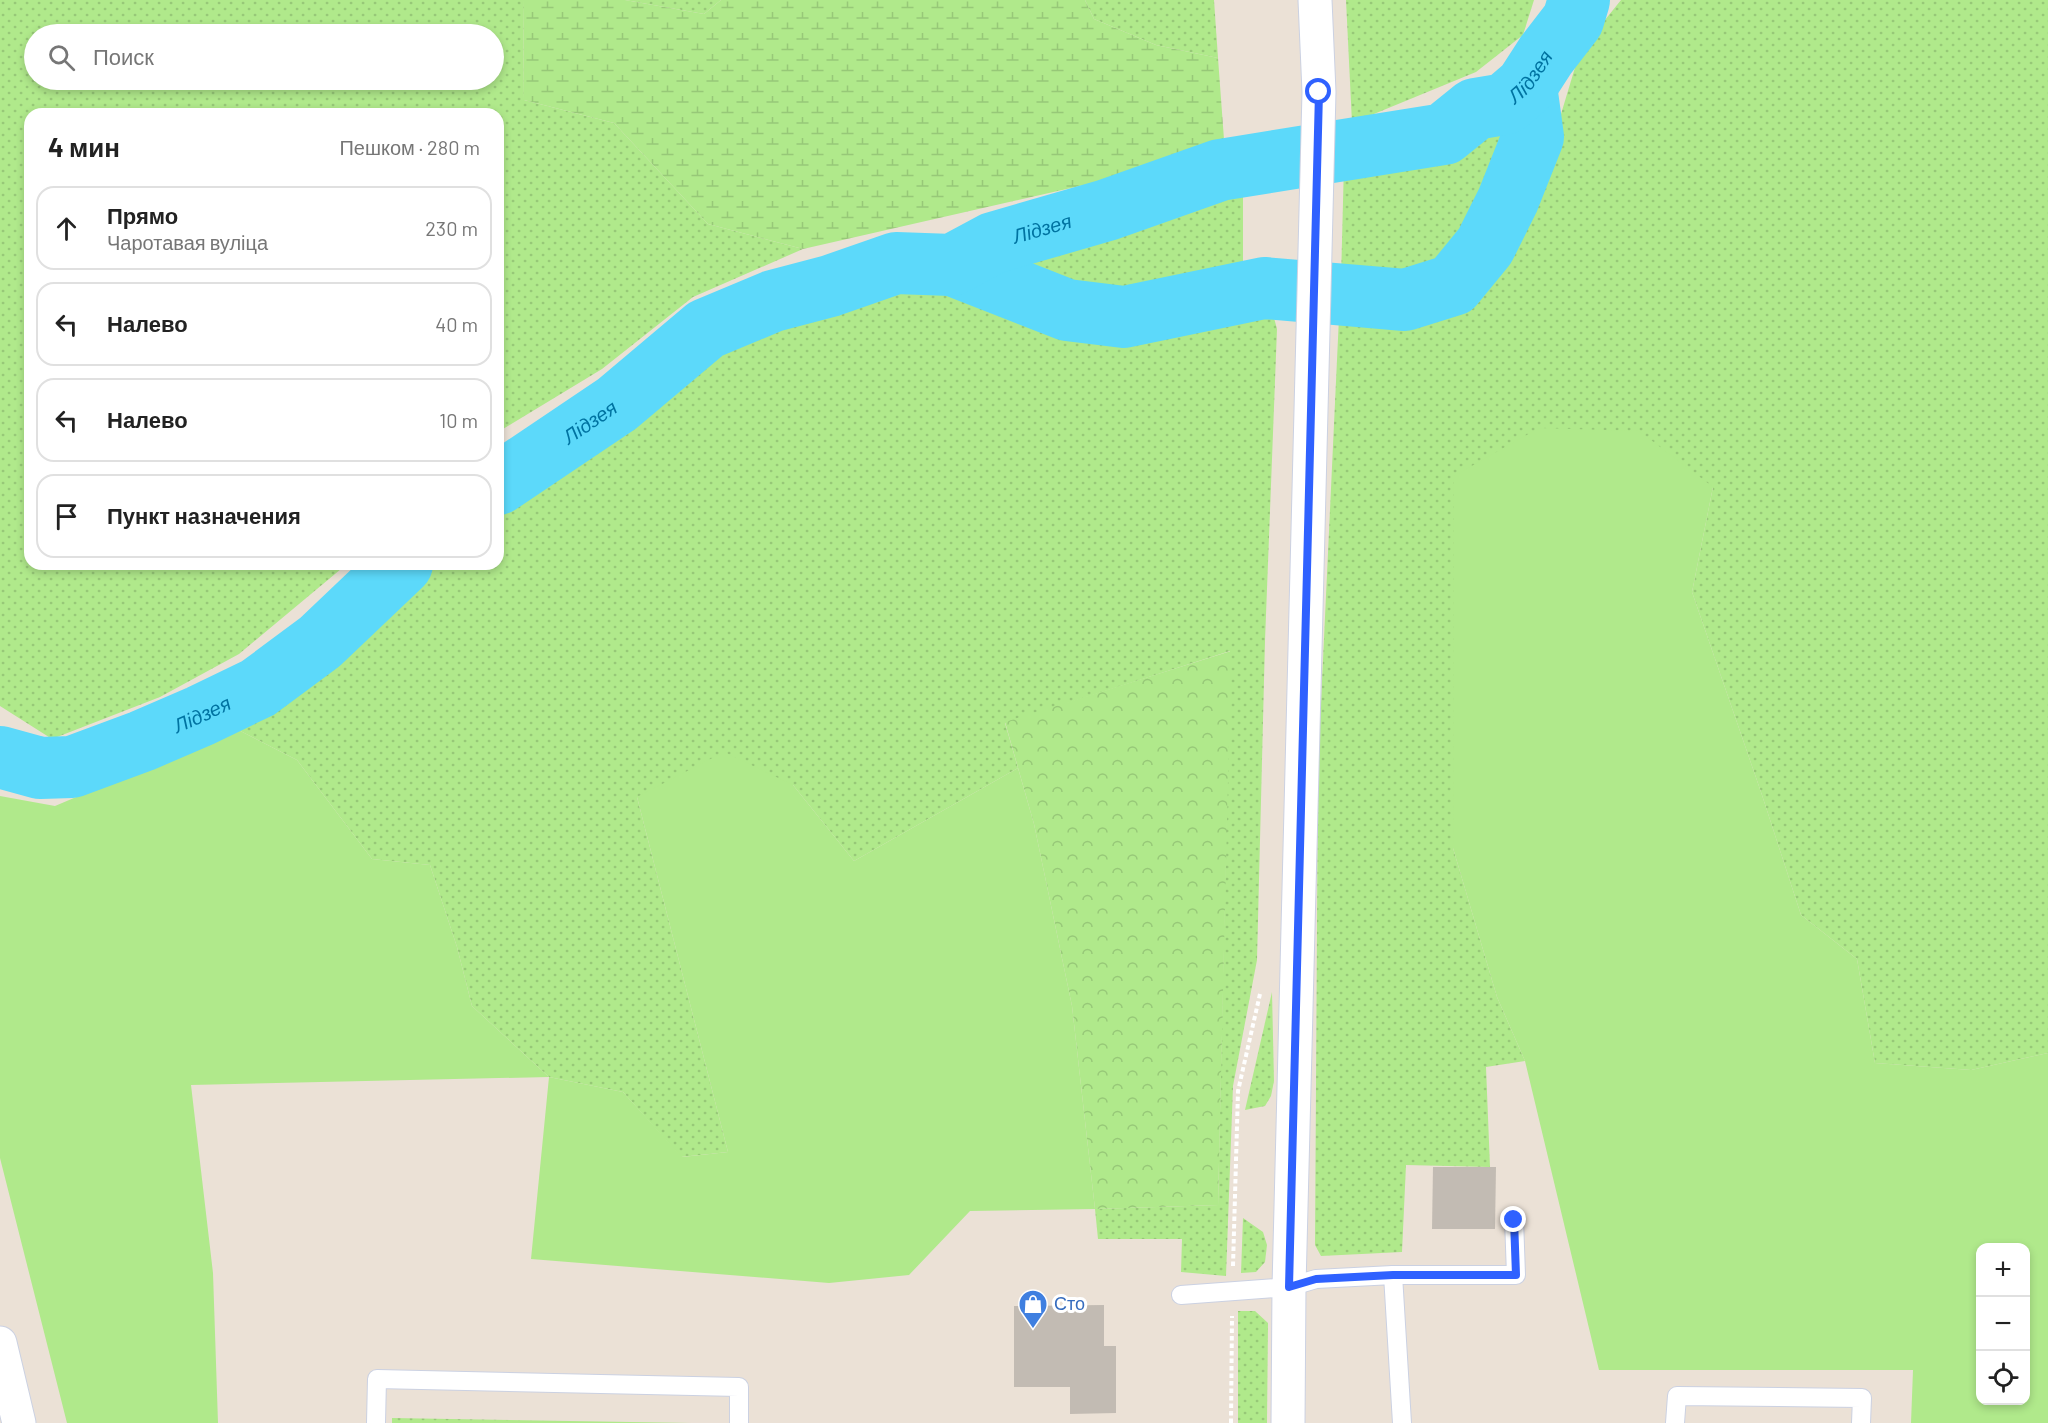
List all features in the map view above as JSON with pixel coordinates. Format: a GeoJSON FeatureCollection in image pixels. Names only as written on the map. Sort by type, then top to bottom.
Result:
{"type":"FeatureCollection","features":[{"type":"Feature","properties":{"kind":"street"},"geometry":{"type":"LineString","coordinates":[[1288,1423],[1289,1287],[1319,92],[1314,0]]}},
{"type":"Feature","properties":{"kind":"street"},"geometry":{"type":"LineString","coordinates":[[0,1343],[19,1423]]}},
{"type":"Feature","properties":{"kind":"lane"},"geometry":{"type":"LineString","coordinates":[[1181,1294],[1232,1293],[1289,1287],[1316,1279],[1393,1275],[1516,1275],[1514,1220]]}},
{"type":"Feature","properties":{"kind":"lane"},"geometry":{"type":"LineString","coordinates":[[1393,1275],[1402,1423]]}},
{"type":"Feature","properties":{"kind":"lane"},"geometry":{"type":"LineString","coordinates":[[376,1423],[377,1379],[739,1387],[739,1423]]}},
{"type":"Feature","properties":{"kind":"lane"},"geometry":{"type":"LineString","coordinates":[[1675,1423],[1677,1396],[1862,1398],[1861,1423]]}},
{"type":"Feature","properties":{"kind":"path"},"geometry":{"type":"LineString","coordinates":[[1231,1423],[1238,1091],[1262,986]]}},
{"type":"Feature","properties":{"kind":"green space"},"geometry":{"type":"Polygon","coordinates":[[[0,0],[523,0],[524,100],[614,123],[708,224],[803,249],[693,297],[602,369],[504,428],[504,108],[24,108],[24,570],[340,570],[239,654],[160,697],[52,739],[0,706],[0,0]]]}},
{"type":"Feature","properties":{"kind":"green space"},"geometry":{"type":"Polygon","coordinates":[[[523,0],[625,0],[704,14],[721,0],[1085,0],[1094,19],[1156,45],[1218,58],[1225,153],[803,249],[708,224],[614,123],[524,100],[523,0]]]}},
{"type":"Feature","properties":{"kind":"green space"},"geometry":{"type":"Polygon","coordinates":[[[625,0],[721,0],[704,14],[625,0]]]}},
{"type":"Feature","properties":{"kind":"green space"},"geometry":{"type":"Polygon","coordinates":[[[1085,0],[1214,0],[1218,58],[1156,45],[1094,19],[1085,0]]]}},
{"type":"Feature","properties":{"kind":"green space"},"geometry":{"type":"Polygon","coordinates":[[[1346,0],[1534,0],[1523,35],[1476,72],[1352,123],[1346,0]]]}},
{"type":"Feature","properties":{"kind":"green space"},"geometry":{"type":"Polygon","coordinates":[[[1621,0],[2048,0],[2048,1053],[1971,1070],[1875,1063],[1857,959],[1801,915],[1692,592],[1713,487],[1453,848],[1497,997],[1525,1061],[1486,1067],[1490,1167],[1406,1165],[1402,1252],[1321,1256],[1315,1245],[1318,767],[1339,317],[1385,326],[1436,311],[1479,292],[1523,208],[1558,124],[1580,51],[1621,0]]]}},
{"type":"Feature","properties":{"kind":"green space"},"geometry":{"type":"Polygon","coordinates":[[[1521,101],[1523,137],[1475,242],[1446,279],[1403,288],[1341,280],[1344,163],[1448,140],[1478,118],[1506,110],[1521,101]]]}},
{"type":"Feature","properties":{"kind":"green space"},"geometry":{"type":"Polygon","coordinates":[[[1243,181],[1243,275],[1119,289],[1031,278],[999,252],[1243,181]]]}},
{"type":"Feature","properties":{"kind":"green space"},"geometry":{"type":"Polygon","coordinates":[[[898,278],[948,278],[1114,338],[1231,317],[1270,303],[1277,329],[1265,641],[1257,960],[1233,1086],[1226,1276],[1181,1272],[1182,1239],[1098,1239],[1095,1209],[1218,1205],[1230,651],[1005,723],[1018,768],[854,861],[793,785],[637,797],[728,1152],[681,1157],[623,1092],[549,1077],[472,1006],[457,947],[430,865],[372,859],[297,760],[219,720],[282,682],[413,570],[504,570],[504,492],[549,451],[617,419],[716,342],[797,308],[898,278]]]}},
{"type":"Feature","properties":{"kind":"green space"},"geometry":{"type":"Polygon","coordinates":[[[1539,428],[1639,431],[1713,487],[1692,592],[1801,915],[1857,959],[1875,1063],[1971,1070],[2048,1053],[2048,1423],[1911,1423],[1913,1370],[1599,1370],[1525,1061],[1497,997],[1453,848],[1454,476],[1539,428]]]}},
{"type":"Feature","properties":{"kind":"green space"},"geometry":{"type":"Polygon","coordinates":[[[1231,651],[1218,1205],[1095,1209],[1072,1006],[1034,824],[1005,722],[1231,651]]]}},
{"type":"Feature","properties":{"kind":"green space"},"geometry":{"type":"Polygon","coordinates":[[[219,720],[297,760],[372,859],[430,865],[457,947],[472,1006],[549,1077],[191,1085],[213,1273],[218,1423],[67,1423],[0,1158],[0,796],[55,806],[187,750],[219,720]]]}},
{"type":"Feature","properties":{"kind":"green space"},"geometry":{"type":"Polygon","coordinates":[[[724,752],[793,785],[854,861],[1018,768],[1034,824],[1072,1006],[1095,1209],[970,1211],[909,1275],[829,1283],[531,1259],[549,1077],[623,1092],[682,1157],[728,1152],[637,797],[724,752]]]}},
{"type":"Feature","properties":{"kind":"green space"},"geometry":{"type":"Polygon","coordinates":[[[1272,992],[1274,1081],[1271,1096],[1265,1106],[1245,1110],[1272,992]]]}},
{"type":"Feature","properties":{"kind":"green space"},"geometry":{"type":"Polygon","coordinates":[[[1243,1218],[1263,1232],[1267,1245],[1265,1262],[1256,1272],[1241,1273],[1243,1218]]]}},
{"type":"Feature","properties":{"kind":"green space"},"geometry":{"type":"Polygon","coordinates":[[[1238,1311],[1255,1311],[1268,1323],[1267,1423],[1238,1423],[1238,1311]]]}},
{"type":"Feature","properties":{"kind":"green space"},"geometry":{"type":"Polygon","coordinates":[[[392,1418],[692,1423],[392,1423],[392,1418]]]}},
{"type":"Feature","properties":{"kind":"building"},"geometry":{"type":"Polygon","coordinates":[[[1433,1167],[1496,1167],[1495,1229],[1432,1229],[1433,1167]]]}},
{"type":"Feature","properties":{"kind":"building"},"geometry":{"type":"Polygon","coordinates":[[[1104,1305],[1104,1346],[1116,1346],[1116,1413],[1070,1414],[1070,1387],[1014,1387],[1014,1306],[1104,1305]]]}},
{"type":"Feature","properties":{"kind":"waterway","name":"Лідзея"},"geometry":{"type":"LineString","coordinates":[[504,480],[617,404],[706,329],[773,301],[830,286],[896,263],[952,265],[993,243],[1107,210],[1220,170],[1444,134],[1475,109],[1505,104],[1526,86],[1573,20],[1579,0]]}},
{"type":"Feature","properties":{"kind":"waterway"},"geometry":{"type":"LineString","coordinates":[[952,265],[1067,310],[1124,317],[1264,288],[1405,300],[1453,285],[1485,246],[1508,200],[1533,137],[1526,86]]}},
{"type":"Feature","properties":{"kind":"waterway","name":"Лідзея"},"geometry":{"type":"LineString","coordinates":[[0,757],[40,768],[72,767],[200,716],[258,688],[320,642],[396,570]]}},
{"type":"Feature","properties":{"kind":"place","name":"Сто"},"geometry":{"type":"Point","coordinates":[1033,1330]}},
{"type":"Feature","properties":{"kind":"route"},"geometry":{"type":"LineString","coordinates":[[1319,92],[1289,1287],[1316,1279],[1393,1275],[1516,1275],[1514,1220]]}}]}
